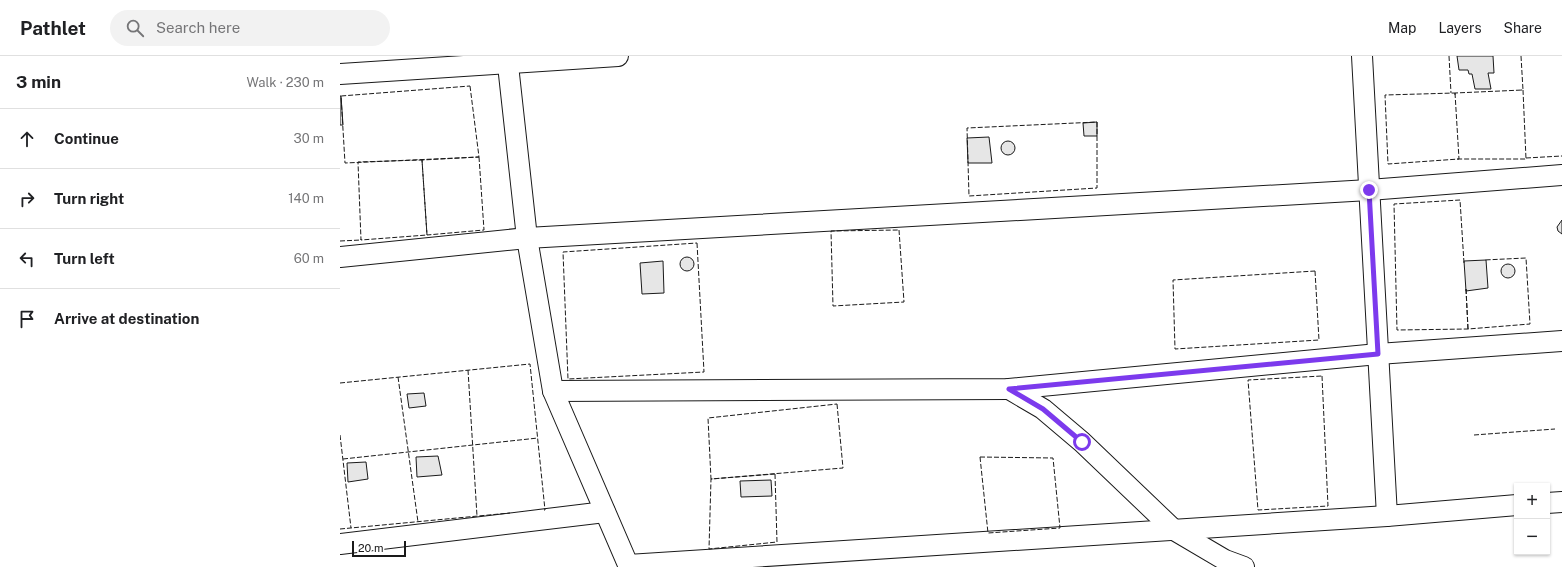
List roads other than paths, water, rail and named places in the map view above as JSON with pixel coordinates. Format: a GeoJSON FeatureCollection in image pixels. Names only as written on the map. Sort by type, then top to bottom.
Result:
{"type":"FeatureCollection","features":[{"type":"Feature","properties":{"kind":"street"},"geometry":{"type":"LineString","coordinates":[[340,74],[507,59],[618,56]]}},
{"type":"Feature","properties":{"kind":"street"},"geometry":{"type":"LineString","coordinates":[[1362,56],[1387,516]]}},
{"type":"Feature","properties":{"kind":"street"},"geometry":{"type":"LineString","coordinates":[[507,59],[527,238],[553,391],[628,566],[1387,516],[1514,505]]}},
{"type":"Feature","properties":{"kind":"street"},"geometry":{"type":"LineString","coordinates":[[340,257],[527,238],[1369,190],[1562,176]]}},
{"type":"Feature","properties":{"kind":"street"},"geometry":{"type":"LineString","coordinates":[[553,391],[1009,389],[1378,354],[1562,341]]}},
{"type":"Feature","properties":{"kind":"street"},"geometry":{"type":"LineString","coordinates":[[1009,389],[1043,409],[1082,442],[1174,530],[1225,560],[1244,567]]}},
{"type":"Feature","properties":{"kind":"street"},"geometry":{"type":"LineString","coordinates":[[1550,503],[1562,502]]}},
{"type":"Feature","properties":{"kind":"street"},"geometry":{"type":"LineString","coordinates":[[340,544],[605,512]]}}]}
